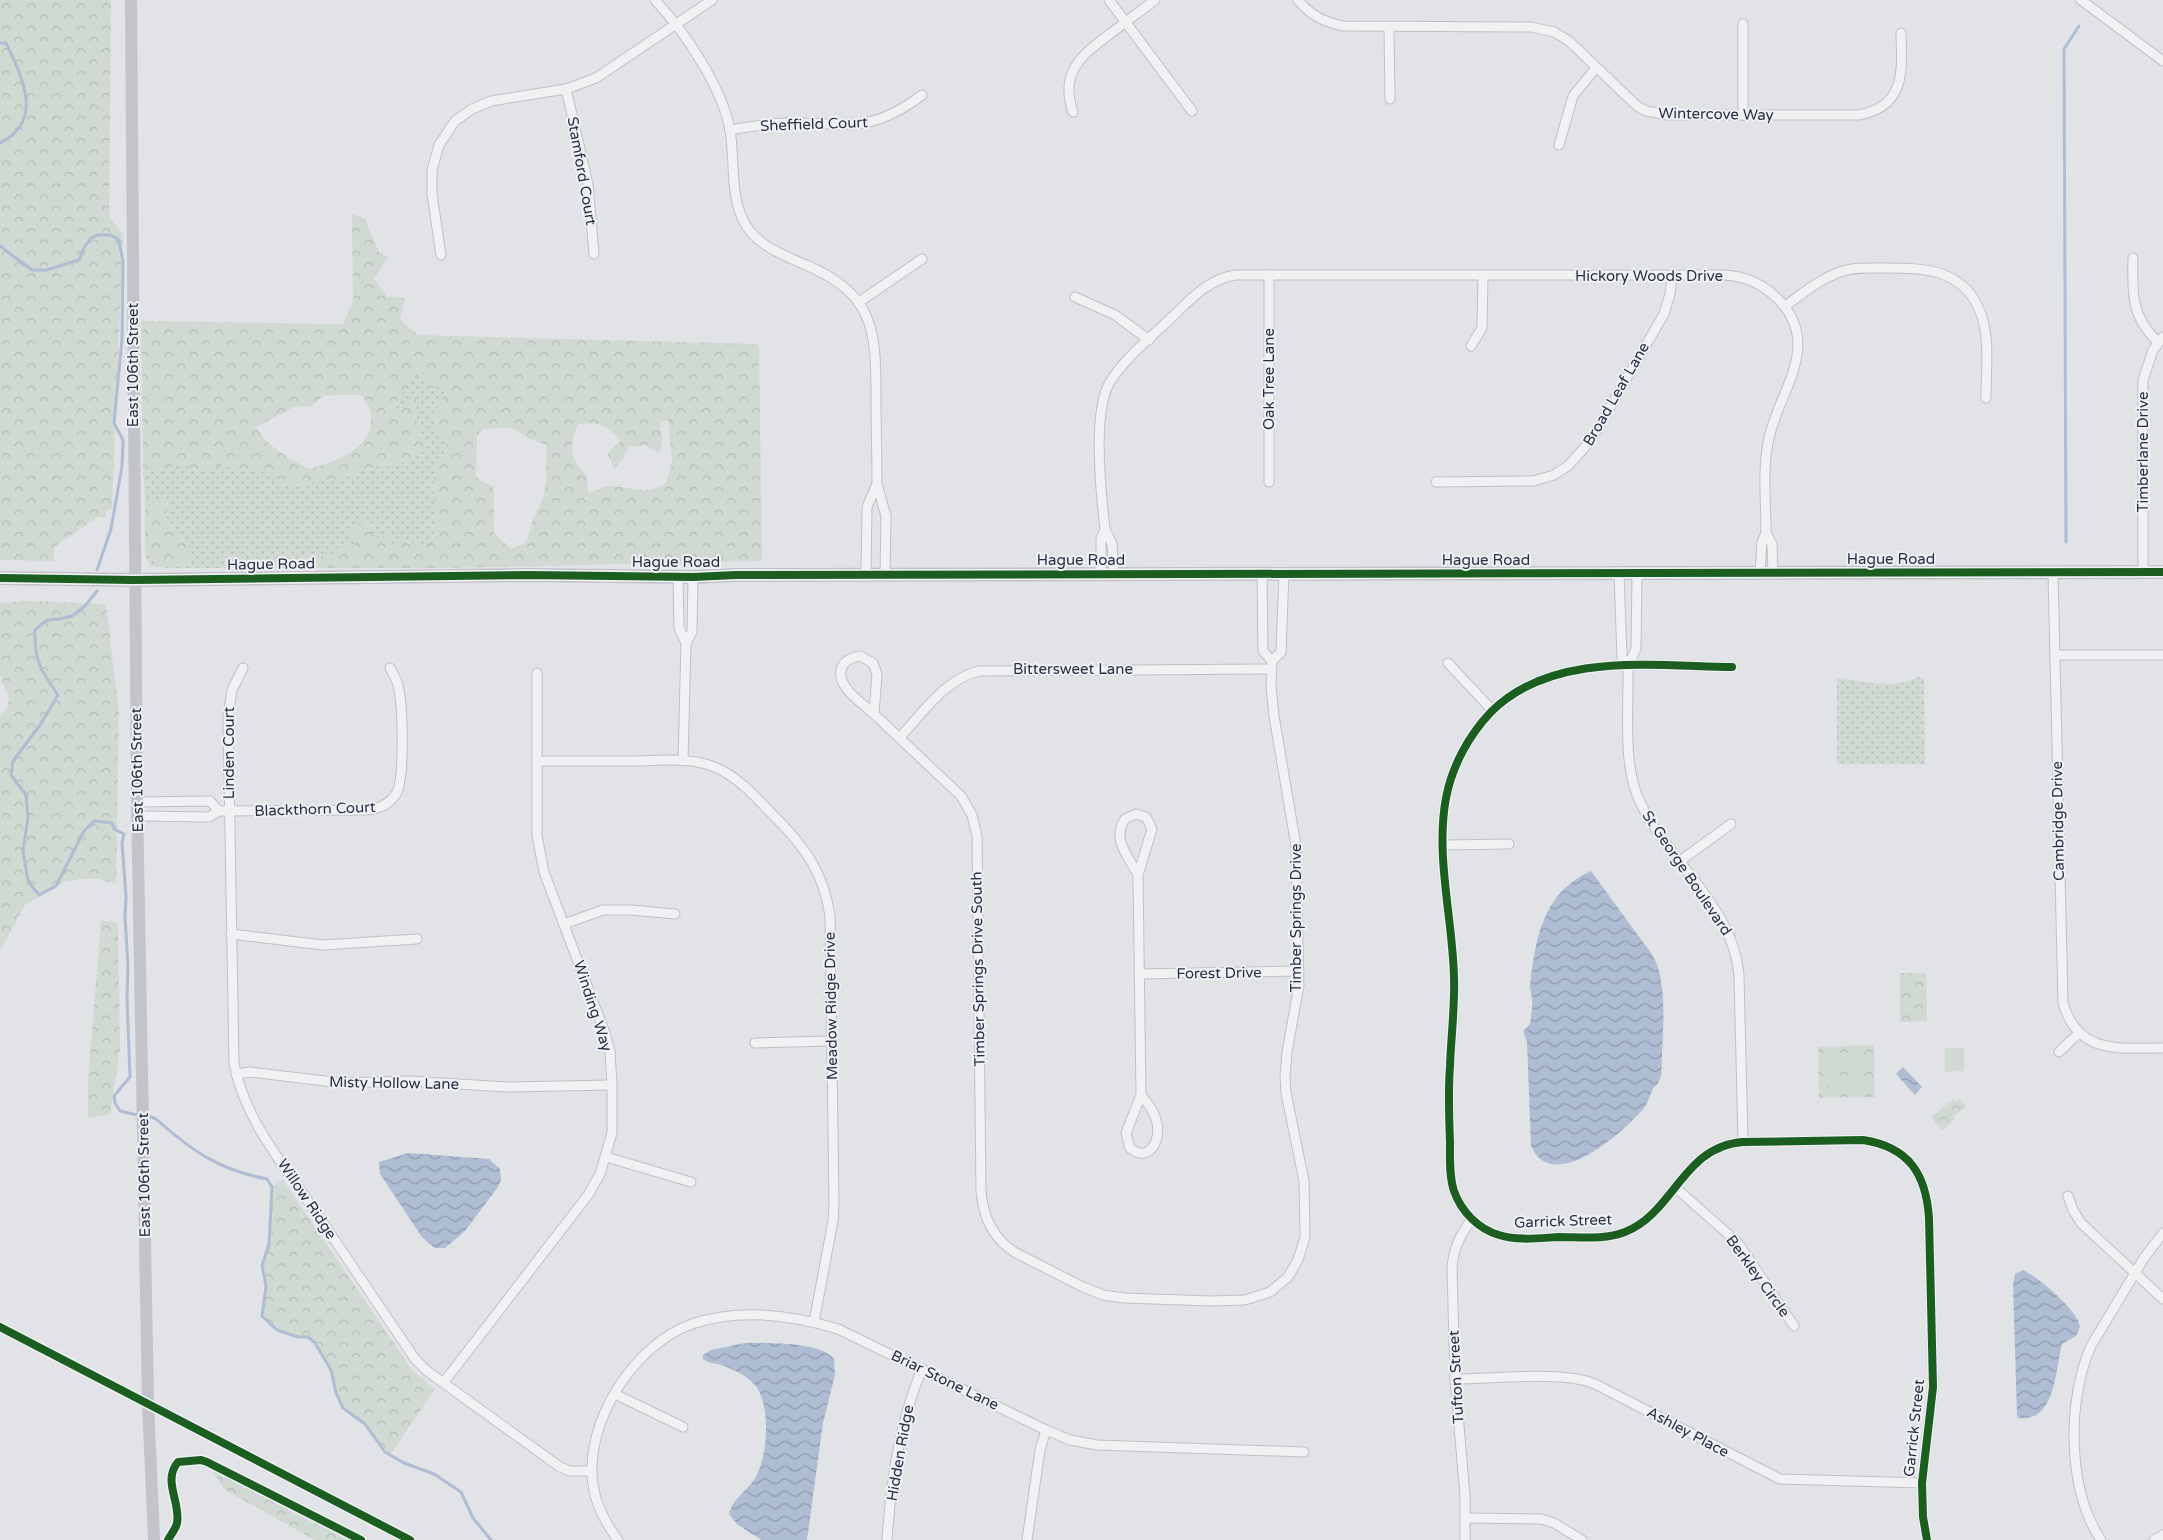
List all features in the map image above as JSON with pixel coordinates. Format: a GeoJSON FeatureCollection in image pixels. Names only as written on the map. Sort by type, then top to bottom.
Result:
{"type":"FeatureCollection","features":[{"type":"Feature","properties":{"kind":"main road","name":"East 106th Street"},"geometry":{"type":"LineString","coordinates":[[131,0],[137,816],[148,1403],[154,1540]]}},
{"type":"Feature","properties":{"kind":"street"},"geometry":{"type":"LineString","coordinates":[[655,0],[676,24],[712,81],[720,98],[730,130],[737,203],[743,220],[752,235],[766,246],[830,276],[844,287],[859,302],[872,330],[876,356],[877,484],[886,516],[885,575]]}},
{"type":"Feature","properties":{"kind":"street"},"geometry":{"type":"LineString","coordinates":[[441,255],[432,194],[432,170],[439,145],[450,128],[464,114],[482,104],[501,99],[566,89],[604,74],[712,0]]}},
{"type":"Feature","properties":{"kind":"street"},"geometry":{"type":"LineString","coordinates":[[1108,0],[1192,111]]}},
{"type":"Feature","properties":{"kind":"street"},"geometry":{"type":"LineString","coordinates":[[1073,112],[1069,101],[1069,88],[1072,72],[1076,64],[1091,48],[1155,0]]}},
{"type":"Feature","properties":{"kind":"street","name":"Wintercove Way"},"geometry":{"type":"LineString","coordinates":[[1298,0],[1308,12],[1331,24],[1354,28],[1497,27],[1542,29],[1554,32],[1569,41],[1634,104],[1646,111],[1676,116],[1858,115],[1876,110],[1890,99],[1898,87],[1901,71],[1901,33]]}},
{"type":"Feature","properties":{"kind":"street"},"geometry":{"type":"LineString","coordinates":[[2081,0],[2163,61]]}},
{"type":"Feature","properties":{"kind":"street"},"geometry":{"type":"LineString","coordinates":[[1743,24],[1743,115]]}},
{"type":"Feature","properties":{"kind":"street"},"geometry":{"type":"LineString","coordinates":[[1390,28],[1390,99]]}},
{"type":"Feature","properties":{"kind":"street"},"geometry":{"type":"LineString","coordinates":[[1559,145],[1573,96],[1596,68]]}},
{"type":"Feature","properties":{"kind":"street","name":"Stamford Court"},"geometry":{"type":"LineString","coordinates":[[566,89],[587,177],[594,254]]}},
{"type":"Feature","properties":{"kind":"street","name":"Sheffield Court"},"geometry":{"type":"LineString","coordinates":[[730,130],[786,122],[863,124],[891,115],[922,95]]}},
{"type":"Feature","properties":{"kind":"street"},"geometry":{"type":"LineString","coordinates":[[2133,258],[2135,305],[2143,325],[2160,340]]}},
{"type":"Feature","properties":{"kind":"street"},"geometry":{"type":"LineString","coordinates":[[859,302],[922,259]]}},
{"type":"Feature","properties":{"kind":"street"},"geometry":{"type":"LineString","coordinates":[[1785,306],[1824,279],[1842,271],[1864,268],[1917,268],[1932,270],[1945,275],[1966,290],[1981,313],[1986,337],[1986,398]]}},
{"type":"Feature","properties":{"kind":"street","name":"Hickory Woods Drive"},"geometry":{"type":"LineString","coordinates":[[1105,529],[1101,495],[1100,414],[1103,397],[1115,375],[1208,284],[1235,275],[1724,275],[1739,277],[1763,286],[1785,306],[1795,330],[1797,346],[1792,378],[1771,428],[1766,452],[1766,533],[1762,542],[1760,572]]}},
{"type":"Feature","properties":{"kind":"street","name":"Oak Tree Lane"},"geometry":{"type":"LineString","coordinates":[[1269,275],[1269,482]]}},
{"type":"Feature","properties":{"kind":"street"},"geometry":{"type":"LineString","coordinates":[[1471,346],[1482,328],[1483,276]]}},
{"type":"Feature","properties":{"kind":"street","name":"Broad Leaf Lane"},"geometry":{"type":"LineString","coordinates":[[1436,482],[1533,481],[1554,474],[1569,465],[1591,440],[1664,314],[1670,294],[1672,276]]}},
{"type":"Feature","properties":{"kind":"street"},"geometry":{"type":"LineString","coordinates":[[1074,298],[1115,315],[1149,340]]}},
{"type":"Feature","properties":{"kind":"street","name":"Timberlane Drive"},"geometry":{"type":"LineString","coordinates":[[2143,572],[2143,380],[2148,361],[2160,340]]}},
{"type":"Feature","properties":{"kind":"street"},"geometry":{"type":"LineString","coordinates":[[866,575],[867,507],[877,484]]}},
{"type":"Feature","properties":{"kind":"street"},"geometry":{"type":"LineString","coordinates":[[1101,574],[1101,539],[1105,529]]}},
{"type":"Feature","properties":{"kind":"street"},"geometry":{"type":"LineString","coordinates":[[1105,529],[1112,544],[1114,574]]}},
{"type":"Feature","properties":{"kind":"street","name":"Hickory Woods Drive"},"geometry":{"type":"LineString","coordinates":[[1766,533],[1772,544],[1773,573]]}},
{"type":"Feature","properties":{"kind":"street","name":"Cambridge Drive"},"geometry":{"type":"LineString","coordinates":[[2053,572],[2062,993],[2066,1012],[2079,1032],[2091,1041],[2107,1047],[2163,1048]]}},
{"type":"Feature","properties":{"kind":"street","name":"Hague Road"},"geometry":{"type":"LineString","coordinates":[[0,578],[134,580],[448,575],[694,578],[736,575],[2163,572]]}},
{"type":"Feature","properties":{"kind":"street","name":"Timber Springs Drive"},"geometry":{"type":"LineString","coordinates":[[1262,573],[1263,651],[1272,665],[1274,716],[1296,835],[1299,971],[1297,998],[1287,1052],[1286,1085],[1303,1172],[1305,1237],[1302,1251],[1294,1268],[1278,1286]]}},
{"type":"Feature","properties":{"kind":"street","name":"Timber Springs Drive"},"geometry":{"type":"LineString","coordinates":[[1272,665],[1281,652],[1284,573]]}},
{"type":"Feature","properties":{"kind":"street","name":"St George Boulevard"},"geometry":{"type":"LineString","coordinates":[[1619,574],[1622,657],[1628,666]]}},
{"type":"Feature","properties":{"kind":"street","name":"St George Boulevard"},"geometry":{"type":"LineString","coordinates":[[1637,574],[1636,649],[1628,666],[1629,757],[1633,784],[1645,812],[1723,923],[1736,953],[1739,976],[1743,1142]]}},
{"type":"Feature","properties":{"kind":"street"},"geometry":{"type":"LineString","coordinates":[[678,577],[679,628],[686,643],[683,760]]}},
{"type":"Feature","properties":{"kind":"street"},"geometry":{"type":"LineString","coordinates":[[686,643],[692,632],[694,578]]}},
{"type":"Feature","properties":{"kind":"street"},"geometry":{"type":"LineString","coordinates":[[2055,655],[2163,655]]}},
{"type":"Feature","properties":{"kind":"street","name":"Timber Springs Drive South"},"geometry":{"type":"LineString","coordinates":[[874,714],[877,680],[876,667],[869,659],[854,657],[842,666],[840,678],[846,687],[874,714],[900,737],[961,796],[975,824],[982,1204],[986,1219],[994,1234],[1006,1247],[1016,1253],[1088,1290],[1124,1298],[1244,1300],[1261,1296],[1278,1286]]}},
{"type":"Feature","properties":{"kind":"street"},"geometry":{"type":"LineString","coordinates":[[1448,662],[1492,711]]}},
{"type":"Feature","properties":{"kind":"street","name":"Bittersweet Lane"},"geometry":{"type":"LineString","coordinates":[[900,737],[951,683],[979,671],[1272,665]]}},
{"type":"Feature","properties":{"kind":"street","name":"Garrick Street"},"geometry":{"type":"LineString","coordinates":[[1732,667],[1628,666],[1584,668],[1558,674],[1524,688],[1492,711],[1462,752],[1451,777],[1444,808],[1446,894],[1454,979],[1449,1100],[1451,1175],[1454,1193],[1459,1203],[1472,1219],[1487,1230],[1508,1237],[1614,1235],[1631,1229],[1646,1218],[1695,1164],[1710,1151],[1725,1145],[1743,1142],[1863,1140],[1878,1142],[1903,1155],[1922,1180],[1927,1196],[1929,1218],[1933,1386],[1922,1483],[1923,1517],[1927,1540]]}},
{"type":"Feature","properties":{"kind":"street","name":"Linden Court"},"geometry":{"type":"LineString","coordinates":[[229,811],[229,699],[242,668]]}},
{"type":"Feature","properties":{"kind":"street","name":"Blackthorn Court"},"geometry":{"type":"LineString","coordinates":[[137,816],[209,817],[219,811],[366,810],[383,806],[389,802],[399,789],[401,774],[400,695],[396,679],[390,668]]}},
{"type":"Feature","properties":{"kind":"street","name":"Winding Way"},"geometry":{"type":"LineString","coordinates":[[444,1382],[588,1195],[600,1174],[606,1157],[612,1124],[610,1051],[605,1033],[544,872],[540,855],[538,836],[537,673]]}},
{"type":"Feature","properties":{"kind":"street","name":"Meadow Ridge Drive"},"geometry":{"type":"LineString","coordinates":[[537,762],[683,760],[708,764],[733,777],[790,832],[804,847],[812,861],[824,889],[830,916],[833,1221],[814,1322]]}},
{"type":"Feature","properties":{"kind":"street","name":"Blackthorn Court"},"geometry":{"type":"LineString","coordinates":[[137,802],[210,801],[219,811]]}},
{"type":"Feature","properties":{"kind":"street","name":"Willow Ridge"},"geometry":{"type":"LineString","coordinates":[[229,811],[234,1063],[244,1100],[252,1118],[416,1359],[427,1371],[560,1467],[570,1472],[592,1471]]}},
{"type":"Feature","properties":{"kind":"street"},"geometry":{"type":"LineString","coordinates":[[1138,875],[1121,845],[1119,831],[1124,819],[1129,815],[1140,814],[1149,820],[1152,829],[1138,875],[1141,1095],[1126,1132],[1127,1144],[1139,1153],[1150,1150],[1155,1146],[1158,1131],[1154,1113],[1141,1095]]}},
{"type":"Feature","properties":{"kind":"street"},"geometry":{"type":"LineString","coordinates":[[1680,861],[1731,824]]}},
{"type":"Feature","properties":{"kind":"street"},"geometry":{"type":"LineString","coordinates":[[1444,846],[1509,844]]}},
{"type":"Feature","properties":{"kind":"street"},"geometry":{"type":"LineString","coordinates":[[564,924],[603,910],[631,910],[675,914]]}},
{"type":"Feature","properties":{"kind":"street"},"geometry":{"type":"LineString","coordinates":[[231,934],[322,945],[418,939]]}},
{"type":"Feature","properties":{"kind":"street","name":"Forest Drive"},"geometry":{"type":"LineString","coordinates":[[1139,974],[1299,971]]}},
{"type":"Feature","properties":{"kind":"street"},"geometry":{"type":"LineString","coordinates":[[2059,1052],[2079,1032]]}},
{"type":"Feature","properties":{"kind":"street"},"geometry":{"type":"LineString","coordinates":[[755,1043],[831,1041]]}},
{"type":"Feature","properties":{"kind":"street","name":"Misty Hollow Lane"},"geometry":{"type":"LineString","coordinates":[[236,1074],[250,1072],[342,1083],[419,1081],[507,1087],[612,1085]]}},
{"type":"Feature","properties":{"kind":"street"},"geometry":{"type":"LineString","coordinates":[[606,1157],[691,1182]]}},
{"type":"Feature","properties":{"kind":"street","name":"Berkley Circle"},"geometry":{"type":"LineString","coordinates":[[1675,1186],[1738,1243],[1794,1326]]}},
{"type":"Feature","properties":{"kind":"street"},"geometry":{"type":"LineString","coordinates":[[2068,1196],[2073,1210],[2081,1223],[2163,1299]]}},
{"type":"Feature","properties":{"kind":"street","name":"Tufton Street"},"geometry":{"type":"LineString","coordinates":[[1465,1540],[1455,1379],[1453,1258],[1459,1237],[1472,1219]]}},
{"type":"Feature","properties":{"kind":"street"},"geometry":{"type":"LineString","coordinates":[[2101,1540],[2086,1515],[2078,1482],[2075,1420],[2077,1388],[2084,1361],[2091,1346],[2135,1272],[2163,1233]]}},
{"type":"Feature","properties":{"kind":"street","name":"Briar Stone Lane"},"geometry":{"type":"LineString","coordinates":[[618,1540],[600,1510],[592,1471],[595,1442],[603,1419],[627,1374],[652,1347],[666,1336],[692,1324],[721,1318],[744,1316],[790,1318],[814,1322],[849,1333],[1070,1440],[1097,1445],[1304,1452]]}},
{"type":"Feature","properties":{"kind":"street","name":"Hidden Ridge"},"geometry":{"type":"LineString","coordinates":[[887,1540],[888,1517],[905,1414],[922,1369]]}},
{"type":"Feature","properties":{"kind":"street","name":"Ashley Place"},"geometry":{"type":"LineString","coordinates":[[1455,1379],[1555,1377],[1581,1379],[1592,1382],[1780,1479],[1922,1483]]}},
{"type":"Feature","properties":{"kind":"street"},"geometry":{"type":"LineString","coordinates":[[615,1394],[683,1427]]}},
{"type":"Feature","properties":{"kind":"street"},"geometry":{"type":"LineString","coordinates":[[1027,1540],[1040,1450],[1046,1430]]}},
{"type":"Feature","properties":{"kind":"street"},"geometry":{"type":"LineString","coordinates":[[1465,1518],[1541,1519],[1554,1523],[1582,1540]]}},
{"type":"Feature","properties":{"kind":"street"},"geometry":{"type":"LineString","coordinates":[[2154,1540],[2163,1535]]}},
{"type":"Feature","properties":{"kind":"green space"},"geometry":{"type":"Polygon","coordinates":[[[0,0],[111,0],[109,216],[123,234],[112,508],[106,512],[106,517],[98,517],[54,547],[54,561],[0,560],[0,0]]]}},
{"type":"Feature","properties":{"kind":"green space"},"geometry":{"type":"Polygon","coordinates":[[[352,214],[365,219],[379,252],[388,257],[374,279],[387,296],[405,298],[400,320],[418,335],[759,344],[762,561],[448,568],[252,568],[276,559],[330,556],[340,546],[352,548],[356,542],[349,536],[354,528],[362,522],[371,525],[372,534],[379,539],[394,536],[391,543],[397,545],[401,541],[422,545],[438,541],[433,487],[435,467],[446,455],[447,444],[435,430],[436,410],[446,391],[439,382],[433,390],[425,382],[423,371],[409,384],[401,395],[395,413],[407,400],[416,398],[417,424],[421,441],[428,442],[404,462],[381,465],[335,479],[285,486],[271,472],[223,466],[210,466],[202,471],[183,465],[143,472],[141,321],[343,324],[353,301],[352,214]],[[362,395],[323,396],[310,407],[294,407],[256,427],[272,446],[309,469],[340,458],[359,445],[366,437],[370,427],[371,413],[362,395]],[[668,419],[660,424],[662,443],[658,453],[646,445],[628,447],[623,459],[614,468],[608,455],[610,450],[621,441],[603,426],[579,424],[573,438],[572,452],[577,464],[587,475],[588,493],[611,486],[645,490],[666,483],[672,462],[668,419]],[[512,428],[483,429],[477,436],[476,474],[479,480],[492,486],[494,491],[494,533],[511,549],[526,542],[535,514],[542,501],[546,483],[547,445],[532,440],[512,428]]]}},
{"type":"Feature","properties":{"kind":"green space"},"geometry":{"type":"Polygon","coordinates":[[[424,371],[433,390],[439,382],[446,391],[436,410],[435,430],[447,444],[446,455],[435,467],[433,487],[438,541],[415,544],[407,541],[397,545],[391,543],[394,536],[379,539],[372,534],[356,542],[352,548],[338,549],[331,556],[276,559],[252,568],[166,568],[151,566],[146,557],[145,550],[154,556],[162,567],[190,564],[187,544],[168,522],[165,514],[172,504],[167,499],[155,503],[145,500],[143,472],[183,465],[202,471],[210,466],[223,466],[271,472],[286,486],[335,479],[381,465],[404,462],[427,442],[421,442],[417,424],[416,398],[395,414],[396,407],[401,395],[414,379],[424,371]]]}},
{"type":"Feature","properties":{"kind":"green space"},"geometry":{"type":"Polygon","coordinates":[[[167,499],[172,504],[165,514],[168,522],[187,544],[190,564],[162,567],[154,556],[145,550],[145,500],[155,503],[167,499]]]}},
{"type":"Feature","properties":{"kind":"green space"},"geometry":{"type":"Polygon","coordinates":[[[28,601],[106,604],[119,714],[116,884],[99,879],[80,879],[63,882],[25,905],[0,951],[0,715],[8,707],[9,698],[0,675],[0,605],[2,603],[28,601]]]}},
{"type":"Feature","properties":{"kind":"green space"},"geometry":{"type":"Polygon","coordinates":[[[1918,677],[1924,678],[1925,764],[1837,764],[1837,678],[1892,684],[1906,682],[1918,677]]]}},
{"type":"Feature","properties":{"kind":"green space"},"geometry":{"type":"Polygon","coordinates":[[[101,920],[118,923],[120,1048],[110,1114],[88,1118],[88,1082],[101,920]]]}},
{"type":"Feature","properties":{"kind":"green space"},"geometry":{"type":"Polygon","coordinates":[[[1900,973],[1926,973],[1927,1021],[1900,1022],[1900,973]]]}},
{"type":"Feature","properties":{"kind":"green space"},"geometry":{"type":"Polygon","coordinates":[[[1874,1045],[1875,1097],[1819,1098],[1818,1047],[1874,1045]]]}},
{"type":"Feature","properties":{"kind":"green space"},"geometry":{"type":"Polygon","coordinates":[[[1945,1048],[1964,1048],[1964,1071],[1945,1072],[1945,1048]]]}},
{"type":"Feature","properties":{"kind":"green space"},"geometry":{"type":"Polygon","coordinates":[[[1828,1053],[1864,1053],[1864,1069],[1828,1070],[1828,1053]]]}},
{"type":"Feature","properties":{"kind":"green space"},"geometry":{"type":"Polygon","coordinates":[[[1864,1075],[1865,1093],[1828,1093],[1828,1076],[1864,1075]]]}},
{"type":"Feature","properties":{"kind":"green space"},"geometry":{"type":"Polygon","coordinates":[[[1953,1099],[1955,1102],[1960,1099],[1966,1106],[1953,1117],[1955,1119],[1942,1131],[1931,1117],[1953,1099]]]}},
{"type":"Feature","properties":{"kind":"green space"},"geometry":{"type":"Polygon","coordinates":[[[283,1180],[412,1370],[435,1389],[390,1455],[365,1424],[343,1408],[336,1393],[331,1370],[315,1343],[308,1337],[298,1337],[277,1330],[262,1316],[266,1286],[262,1266],[269,1244],[272,1187],[283,1180]]]}},
{"type":"Feature","properties":{"kind":"green space"},"geometry":{"type":"Polygon","coordinates":[[[200,1453],[367,1540],[315,1540],[225,1490],[200,1453]]]}},
{"type":"Feature","properties":{"kind":"water"},"geometry":{"type":"Polygon","coordinates":[[[1591,871],[1651,953],[1656,963],[1660,975],[1663,1002],[1661,1072],[1659,1082],[1654,1087],[1646,1106],[1621,1131],[1589,1154],[1571,1162],[1555,1164],[1541,1160],[1531,1146],[1527,1042],[1523,1031],[1530,1024],[1532,968],[1544,919],[1562,891],[1575,880],[1591,871]]]}},
{"type":"Feature","properties":{"kind":"water"},"geometry":{"type":"Polygon","coordinates":[[[1903,1067],[1922,1087],[1915,1095],[1896,1074],[1903,1067]]]}},
{"type":"Feature","properties":{"kind":"water"},"geometry":{"type":"Polygon","coordinates":[[[408,1153],[489,1159],[500,1169],[501,1180],[498,1187],[465,1231],[445,1248],[435,1248],[422,1237],[380,1174],[379,1162],[408,1153]]]}},
{"type":"Feature","properties":{"kind":"water"},"geometry":{"type":"Polygon","coordinates":[[[2023,1270],[2047,1286],[2073,1312],[2080,1327],[2076,1336],[2062,1344],[2052,1393],[2047,1404],[2040,1412],[2031,1417],[2018,1418],[2013,1285],[2015,1274],[2023,1270]]]}},
{"type":"Feature","properties":{"kind":"water"},"geometry":{"type":"Polygon","coordinates":[[[745,1343],[779,1343],[805,1346],[827,1353],[834,1359],[835,1375],[823,1423],[807,1540],[761,1540],[737,1524],[729,1514],[736,1500],[754,1480],[759,1471],[765,1446],[766,1417],[764,1404],[760,1393],[748,1378],[721,1365],[705,1361],[703,1355],[711,1350],[745,1343]]]}},
{"type":"Feature","properties":{"kind":"waterway"},"geometry":{"type":"LineString","coordinates":[[2066,542],[2064,49],[2079,26]]}},
{"type":"Feature","properties":{"kind":"waterway"},"geometry":{"type":"LineString","coordinates":[[0,43],[6,43],[18,70],[26,98],[26,111],[22,123],[14,134],[0,143]]}},
{"type":"Feature","properties":{"kind":"waterway"},"geometry":{"type":"LineString","coordinates":[[0,246],[32,270],[46,270],[79,260],[90,239],[97,235],[110,235],[118,239],[123,260],[122,339],[114,423],[123,440],[122,466],[111,529],[97,570]]}},
{"type":"Feature","properties":{"kind":"waterway"},"geometry":{"type":"LineString","coordinates":[[97,591],[85,606],[72,616],[47,620],[35,630],[37,657],[47,679],[58,695],[40,725],[13,761],[11,775],[26,795],[28,817],[23,851],[28,881],[39,895],[56,886],[84,831],[94,821],[112,823],[114,829],[124,834],[122,842],[126,897],[130,1077],[114,1096],[115,1103],[120,1111],[137,1115]]}},
{"type":"Feature","properties":{"kind":"waterway"},"geometry":{"type":"LineString","coordinates":[[149,1116],[156,1119],[182,1141],[207,1158],[234,1170],[267,1179],[272,1187],[269,1244],[262,1266],[266,1286],[262,1316],[277,1330],[298,1337],[308,1337],[315,1343],[331,1370],[336,1393],[343,1408],[365,1424],[385,1452],[404,1463],[434,1474],[461,1492],[473,1518],[491,1540]]}},
{"type":"Feature","properties":{"kind":"cycle path"},"geometry":{"type":"LineString","coordinates":[[0,578],[134,580],[528,575],[693,577],[736,575],[2163,572]]}},
{"type":"Feature","properties":{"kind":"cycle path"},"geometry":{"type":"LineString","coordinates":[[1732,667],[1670,665],[1605,666],[1573,671],[1543,679],[1516,693],[1491,712],[1462,752],[1452,774],[1446,798],[1442,842],[1454,978],[1449,1075],[1450,1167],[1452,1185],[1461,1205],[1471,1218],[1477,1224],[1499,1235],[1521,1239],[1601,1237],[1617,1235],[1642,1223],[1656,1210],[1692,1167],[1706,1155],[1723,1146],[1743,1142],[1863,1140],[1892,1149],[1903,1156],[1919,1176],[1924,1188],[1929,1218],[1933,1387],[1922,1483],[1923,1517],[1927,1540]]}},
{"type":"Feature","properties":{"kind":"cycle path"},"geometry":{"type":"LineString","coordinates":[[0,1327],[410,1540]]}},
{"type":"Feature","properties":{"kind":"cycle path"},"geometry":{"type":"LineString","coordinates":[[168,1540],[175,1529],[178,1515],[172,1484],[174,1469],[178,1462],[201,1460],[361,1540]]}}]}
